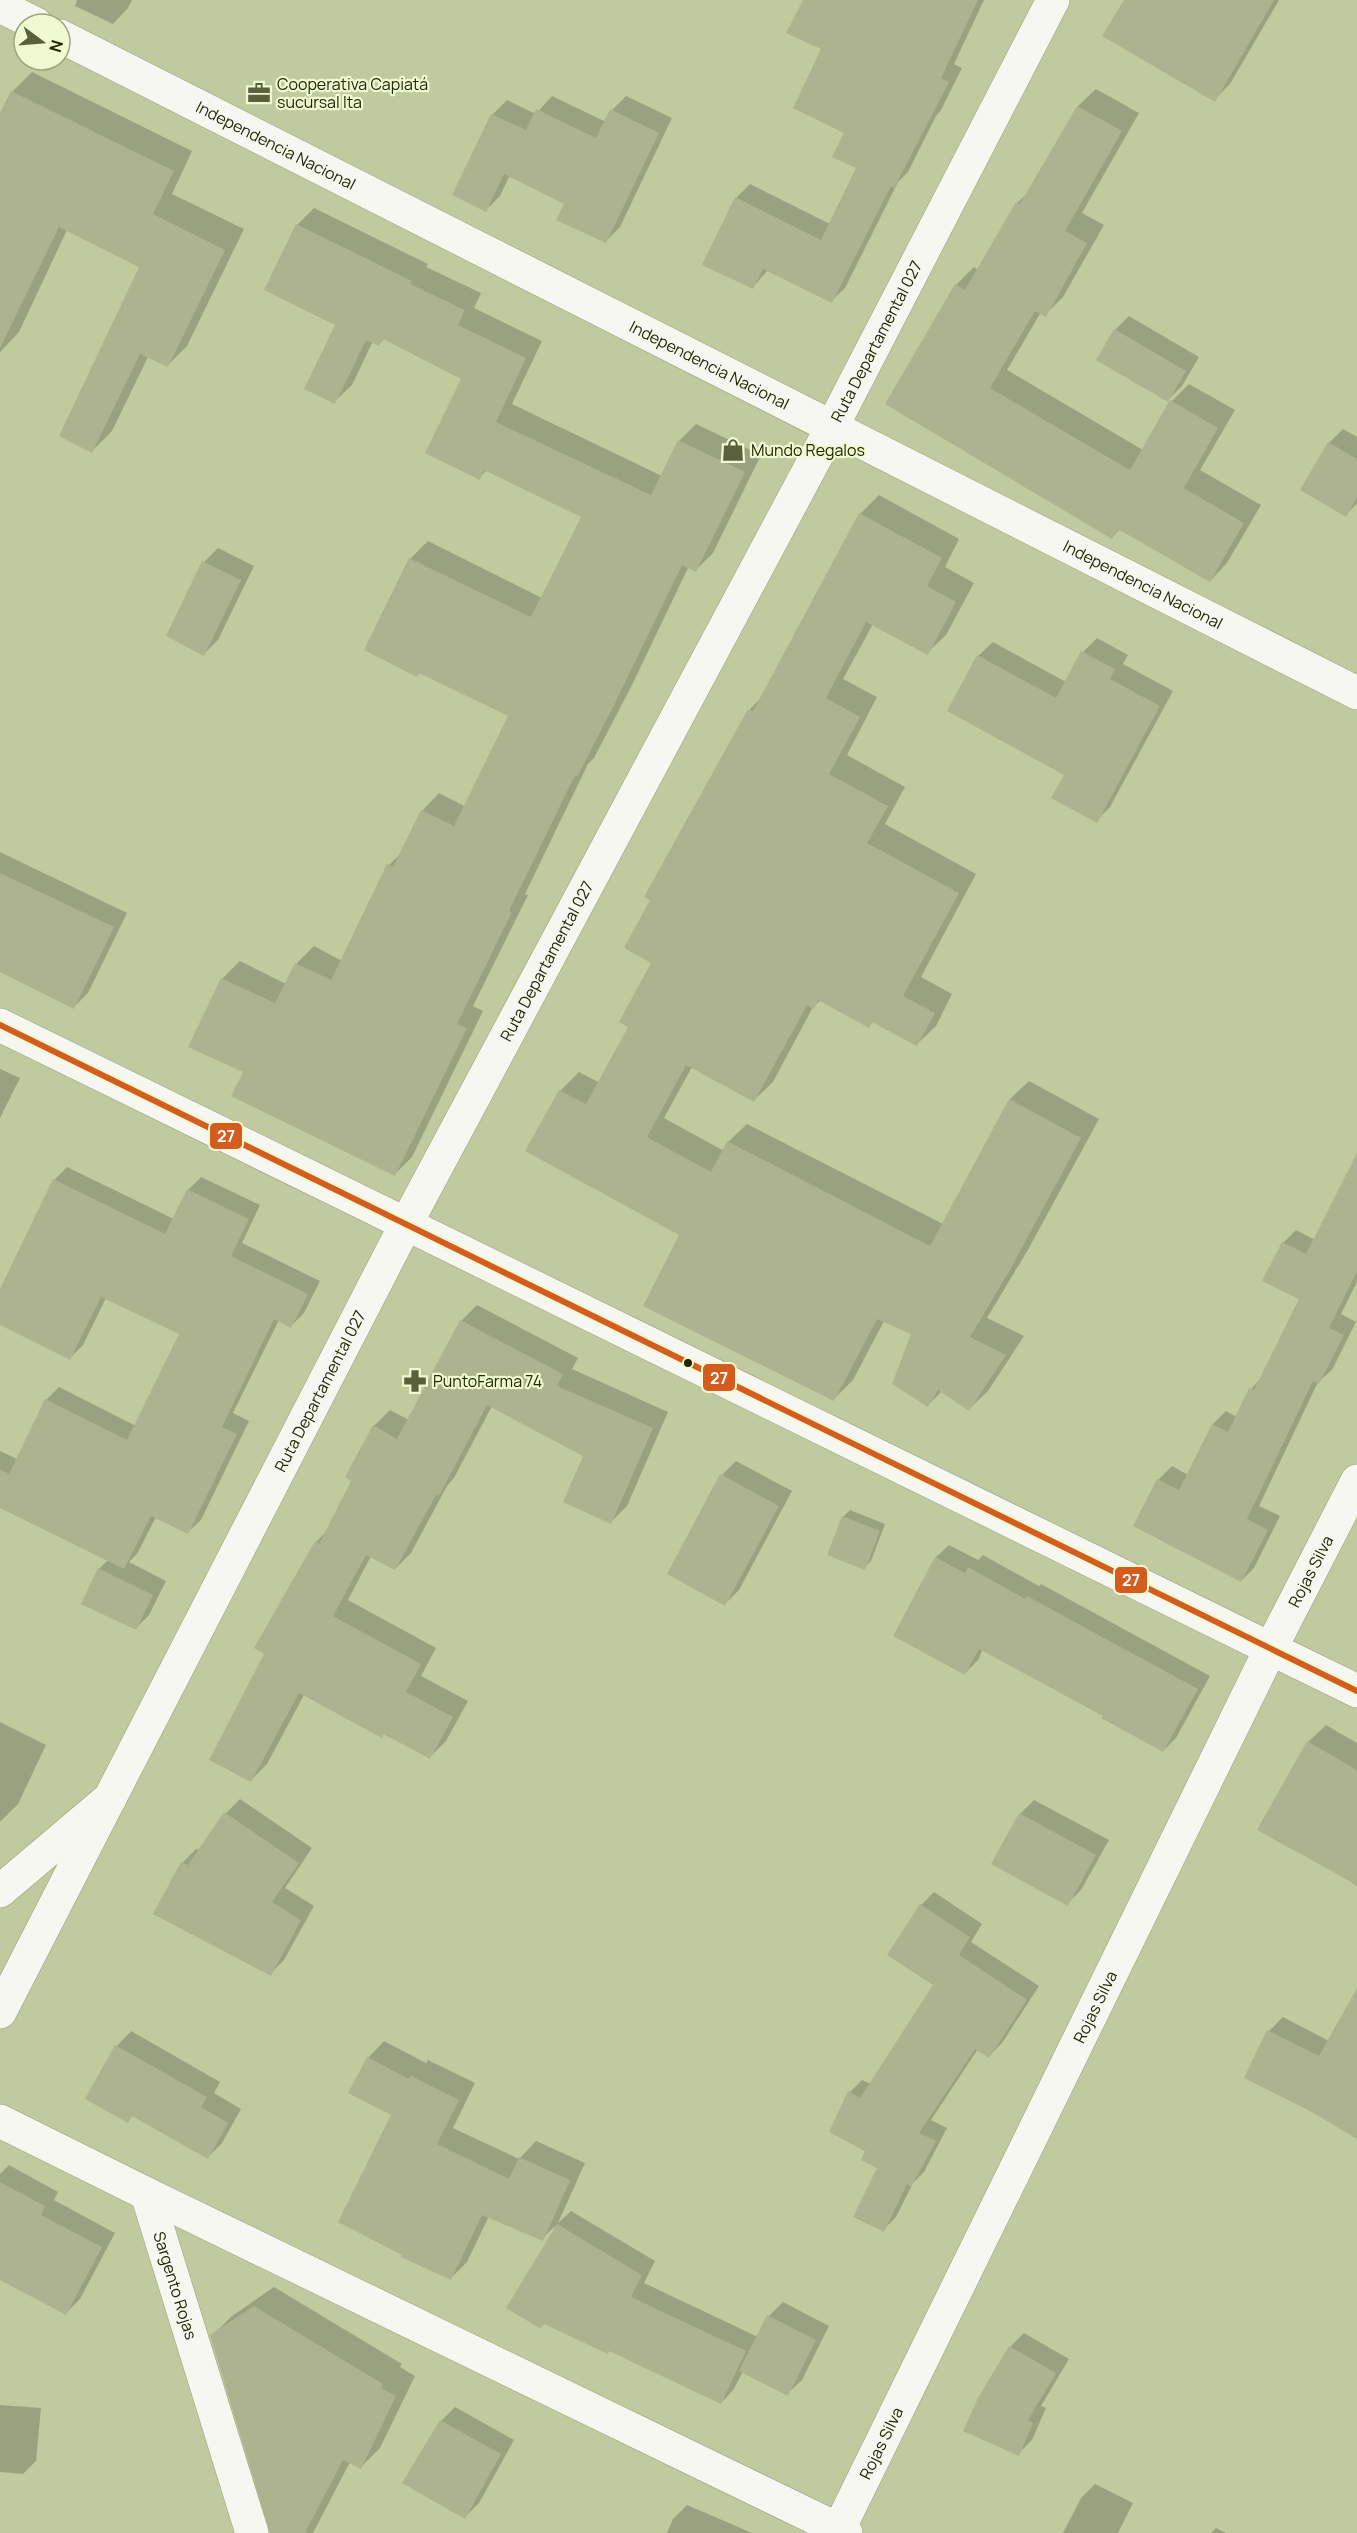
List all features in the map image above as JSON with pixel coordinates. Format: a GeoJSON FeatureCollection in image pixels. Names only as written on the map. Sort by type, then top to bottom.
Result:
{"type":"FeatureCollection","features":[{"type":"Feature","properties":{"kind":"street","name":"Ruta Departamental 027"},"geometry":{"type":"LineString","coordinates":[[0,1892],[110,1798],[406,1224],[832,427],[1053,0]]}},
{"type":"Feature","properties":{"kind":"street","name":"Independencia Nacional"},"geometry":{"type":"LineString","coordinates":[[72,42],[1357,693]]}},
{"type":"Feature","properties":{"kind":"street"},"geometry":{"type":"LineString","coordinates":[[0,1025],[1357,1691]]}},
{"type":"Feature","properties":{"kind":"street","name":"Rojas Silva"},"geometry":{"type":"LineString","coordinates":[[841,2532],[1270,1650],[1357,1481]]}},
{"type":"Feature","properties":{"kind":"street"},"geometry":{"type":"LineString","coordinates":[[0,2012],[110,1798]]}},
{"type":"Feature","properties":{"kind":"street"},"geometry":{"type":"LineString","coordinates":[[0,2121],[841,2532]]}},
{"type":"Feature","properties":{"kind":"street","name":"Sargento Rojas"},"geometry":{"type":"LineString","coordinates":[[147,2194],[252,2533]]}},
{"type":"Feature","properties":{"kind":"building"},"geometry":{"type":"Polygon","coordinates":[[[803,0],[978,0],[941,78],[949,82],[894,188],[891,186],[832,303],[763,269],[753,289],[702,265],[735,197],[821,240],[856,168],[832,157],[844,133],[793,108],[821,49],[786,33],[803,0]]]}},
{"type":"Feature","properties":{"kind":"building"},"geometry":{"type":"Polygon","coordinates":[[[1124,0],[1274,0],[1215,102],[1102,36],[1124,0]]]}},
{"type":"Feature","properties":{"kind":"building"},"geometry":{"type":"Polygon","coordinates":[[[11,91],[174,171],[153,214],[225,250],[168,367],[140,354],[92,453],[59,436],[139,267],[59,227],[0,348],[0,113],[11,91]]]}},
{"type":"Feature","properties":{"kind":"building"},"geometry":{"type":"Polygon","coordinates":[[[1077,106],[1122,131],[1065,231],[1087,243],[1046,317],[1035,311],[990,388],[1130,470],[1170,400],[1218,428],[1184,488],[1244,523],[1210,582],[1118,529],[1112,539],[885,404],[955,284],[965,290],[1016,202],[1020,204],[1077,106]]]}},
{"type":"Feature","properties":{"kind":"building"},"geometry":{"type":"Polygon","coordinates":[[[536,109],[596,138],[610,109],[659,133],[606,243],[556,220],[564,204],[504,174],[486,212],[452,195],[491,114],[526,130],[536,109]]]}},
{"type":"Feature","properties":{"kind":"building"},"geometry":{"type":"Polygon","coordinates":[[[296,224],[412,281],[410,284],[465,310],[458,325],[526,358],[496,422],[651,495],[678,440],[745,472],[696,572],[682,565],[614,705],[577,777],[575,775],[457,1024],[467,1028],[395,1176],[231,1096],[243,1072],[188,1047],[221,978],[275,1003],[295,963],[331,980],[387,864],[393,867],[421,810],[454,826],[508,716],[419,673],[417,677],[364,650],[409,558],[531,617],[581,517],[484,470],[480,480],[425,453],[461,379],[383,339],[379,346],[366,340],[335,404],[304,389],[335,325],[264,290],[296,224]]]}},
{"type":"Feature","properties":{"kind":"building"},"geometry":{"type":"Polygon","coordinates":[[[1114,329],[1186,371],[1168,402],[1096,360],[1114,329]]]}},
{"type":"Feature","properties":{"kind":"building"},"geometry":{"type":"Polygon","coordinates":[[[1328,442],[1357,459],[1357,497],[1346,517],[1300,490],[1328,442]]]}},
{"type":"Feature","properties":{"kind":"building"},"geometry":{"type":"Polygon","coordinates":[[[859,513],[942,558],[927,586],[956,602],[928,655],[866,622],[826,698],[860,717],[829,774],[888,806],[867,843],[959,893],[903,996],[935,1013],[917,1046],[872,1022],[869,1028],[818,1000],[814,1009],[807,1005],[754,1102],[686,1065],[647,1137],[711,1172],[727,1141],[930,1246],[1009,1099],[1081,1138],[1011,1268],[970,1337],[1006,1355],[969,1411],[938,1390],[928,1407],[892,1384],[911,1334],[877,1319],[834,1401],[643,1306],[679,1235],[525,1151],[559,1090],[586,1104],[628,1027],[619,1022],[651,963],[624,948],[650,900],[644,897],[748,709],[753,711],[859,513]]]}},
{"type":"Feature","properties":{"kind":"building"},"geometry":{"type":"Polygon","coordinates":[[[202,561],[241,580],[204,656],[166,636],[202,561]]]}},
{"type":"Feature","properties":{"kind":"building"},"geometry":{"type":"Polygon","coordinates":[[[1081,651],[1115,669],[1110,679],[1160,706],[1097,823],[1051,798],[1064,775],[947,711],[977,655],[1056,698],[1081,651]]]}},
{"type":"Feature","properties":{"kind":"building"},"geometry":{"type":"Polygon","coordinates":[[[0,873],[114,927],[74,1009],[0,972],[0,873]]]}},
{"type":"Feature","properties":{"kind":"building"},"geometry":{"type":"Polygon","coordinates":[[[1357,1153],[1357,1271],[1329,1328],[1344,1335],[1319,1384],[1313,1381],[1247,1519],[1268,1530],[1241,1582],[1133,1526],[1157,1479],[1179,1490],[1212,1424],[1228,1432],[1249,1388],[1254,1390],[1299,1299],[1262,1281],[1282,1242],[1306,1254],[1357,1153]]]}},
{"type":"Feature","properties":{"kind":"building"},"geometry":{"type":"Polygon","coordinates":[[[53,1179],[165,1234],[187,1189],[249,1219],[231,1256],[308,1294],[291,1328],[274,1319],[222,1427],[237,1434],[188,1534],[151,1516],[124,1569],[0,1508],[0,1469],[9,1474],[45,1399],[127,1440],[179,1334],[101,1297],[70,1360],[0,1325],[0,1289],[53,1179]]]}},
{"type":"Feature","properties":{"kind":"building"},"geometry":{"type":"Polygon","coordinates":[[[460,1320],[563,1374],[557,1386],[653,1428],[611,1524],[563,1502],[583,1456],[487,1405],[439,1496],[436,1495],[395,1570],[366,1555],[333,1616],[421,1664],[406,1692],[453,1717],[430,1759],[384,1734],[382,1738],[299,1693],[251,1782],[209,1760],[264,1654],[254,1648],[315,1541],[319,1544],[351,1481],[345,1477],[373,1425],[397,1439],[460,1320]]]}},
{"type":"Feature","properties":{"kind":"building"},"geometry":{"type":"Polygon","coordinates":[[[720,1474],[779,1506],[725,1606],[667,1574],[720,1474]]]}},
{"type":"Feature","properties":{"kind":"building"},"geometry":{"type":"Polygon","coordinates":[[[842,1516],[880,1531],[865,1570],[827,1555],[842,1516]]]}},
{"type":"Feature","properties":{"kind":"building"},"geometry":{"type":"Polygon","coordinates":[[[935,1557],[965,1573],[968,1567],[1025,1599],[1027,1596],[1198,1689],[1163,1752],[1101,1718],[1103,1716],[979,1649],[965,1675],[893,1636],[935,1557]]]}},
{"type":"Feature","properties":{"kind":"building"},"geometry":{"type":"Polygon","coordinates":[[[98,1568],[153,1595],[136,1630],[81,1604],[98,1568]]]}},
{"type":"Feature","properties":{"kind":"building"},"geometry":{"type":"Polygon","coordinates":[[[1307,1741],[1357,1770],[1357,1885],[1257,1830],[1307,1741]]]}},
{"type":"Feature","properties":{"kind":"building"},"geometry":{"type":"Polygon","coordinates":[[[224,1812],[299,1863],[272,1902],[301,1920],[271,1976],[153,1914],[181,1862],[188,1865],[224,1812]]]}},
{"type":"Feature","properties":{"kind":"building"},"geometry":{"type":"Polygon","coordinates":[[[1019,1813],[1096,1855],[1068,1906],[991,1864],[1019,1813]]]}},
{"type":"Feature","properties":{"kind":"building"},"geometry":{"type":"Polygon","coordinates":[[[920,1904],[970,1937],[959,1955],[1027,2000],[989,2058],[975,2049],[919,2133],[936,2141],[911,2187],[907,2184],[884,2232],[853,2217],[877,2168],[861,2160],[865,2151],[829,2132],[848,2091],[860,2098],[933,1985],[887,1955],[920,1904]]]}},
{"type":"Feature","properties":{"kind":"building"},"geometry":{"type":"Polygon","coordinates":[[[1357,1988],[1357,2139],[1310,2111],[1244,2078],[1267,2030],[1319,2056],[1357,1988]]]}},
{"type":"Feature","properties":{"kind":"building"},"geometry":{"type":"Polygon","coordinates":[[[115,2045],[207,2097],[201,2107],[228,2123],[208,2159],[132,2116],[128,2123],[85,2099],[115,2045]]]}},
{"type":"Feature","properties":{"kind":"building"},"geometry":{"type":"Polygon","coordinates":[[[367,2057],[409,2079],[411,2076],[459,2100],[437,2144],[509,2179],[519,2157],[570,2180],[543,2241],[482,2215],[451,2280],[401,2257],[402,2255],[338,2222],[391,2115],[348,2093],[367,2057]]]}},
{"type":"Feature","properties":{"kind":"building"},"geometry":{"type":"Polygon","coordinates":[[[0,2182],[45,2206],[41,2215],[102,2247],[66,2315],[0,2280],[0,2182]]]}},
{"type":"Feature","properties":{"kind":"building"},"geometry":{"type":"Polygon","coordinates":[[[557,2224],[642,2275],[631,2297],[746,2351],[721,2404],[609,2351],[608,2354],[544,2324],[541,2329],[506,2308],[557,2224]]]}},
{"type":"Feature","properties":{"kind":"building"},"geometry":{"type":"Polygon","coordinates":[[[254,2306],[383,2384],[381,2388],[396,2396],[361,2469],[343,2460],[305,2533],[270,2533],[210,2335],[254,2306]]]}},
{"type":"Feature","properties":{"kind":"building"},"geometry":{"type":"Polygon","coordinates":[[[767,2315],[816,2340],[788,2396],[739,2371],[767,2315]]]}},
{"type":"Feature","properties":{"kind":"building"},"geometry":{"type":"Polygon","coordinates":[[[1009,2346],[1056,2373],[1028,2420],[1033,2423],[1019,2456],[963,2431],[978,2398],[1009,2346]]]}},
{"type":"Feature","properties":{"kind":"building"},"geometry":{"type":"Polygon","coordinates":[[[440,2420],[501,2454],[465,2519],[402,2483],[440,2420]]]}},
{"type":"Feature","properties":{"kind":"transit line","name":"27"},"geometry":{"type":"LineString","coordinates":[[0,1025],[1357,1691]]}},
{"type":"Feature","properties":{"kind":"place","name":"Cooperativa Capiatá sucursal Ita"},"geometry":{"type":"Point","coordinates":[259,93]}},
{"type":"Feature","properties":{"kind":"place","name":"Mundo Regalos"},"geometry":{"type":"Point","coordinates":[733,450]}},
{"type":"Feature","properties":{"kind":"place","name":"PuntoFarma 74"},"geometry":{"type":"Point","coordinates":[415,1381]}}]}
